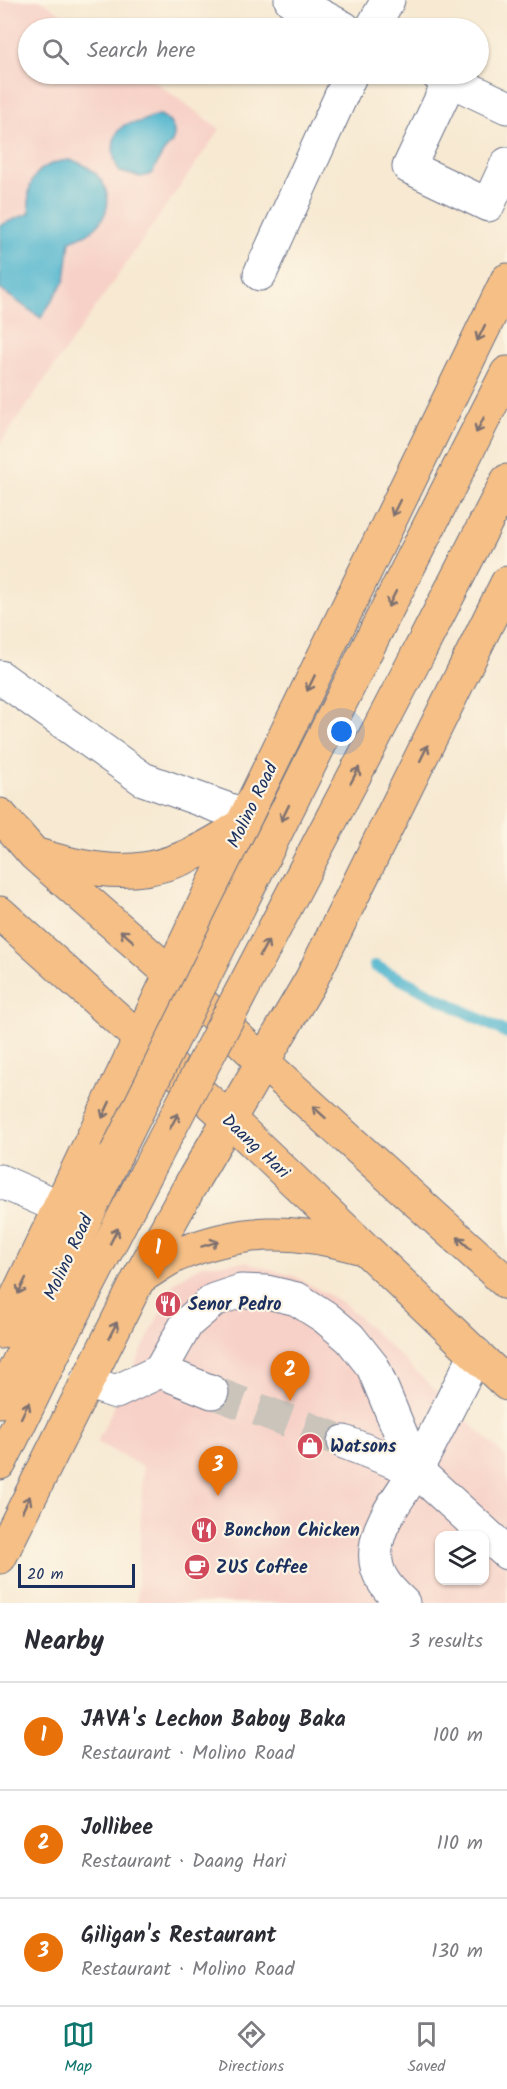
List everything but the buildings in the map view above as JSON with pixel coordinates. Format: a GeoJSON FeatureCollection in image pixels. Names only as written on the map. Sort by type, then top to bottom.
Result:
{"type":"FeatureCollection","features":[{"type":"Feature","properties":{"kind":"main road","name":"Molino Road"},"geometry":{"type":"LineString","coordinates":[[0,1332],[240,829],[507,280]]}},
{"type":"Feature","properties":{"kind":"main road","name":"Molino Road"},"geometry":{"type":"LineString","coordinates":[[0,1401],[116,1154],[507,373]]}},
{"type":"Feature","properties":{"kind":"main road","name":"Molino Road"},"geometry":{"type":"LineString","coordinates":[[0,1462],[68,1323],[507,482]]}},
{"type":"Feature","properties":{"kind":"main road"},"geometry":{"type":"LineString","coordinates":[[0,1557],[139,1278],[316,969],[507,583]]}},
{"type":"Feature","properties":{"kind":"main road"},"geometry":{"type":"LineString","coordinates":[[0,815],[34,854],[171,975],[263,1062],[507,1282]]}},
{"type":"Feature","properties":{"kind":"main road"},"geometry":{"type":"LineString","coordinates":[[34,854],[86,868],[111,871],[135,870],[181,860],[201,852],[240,829]]}},
{"type":"Feature","properties":{"kind":"main road","name":"Daang Hari"},"geometry":{"type":"LineString","coordinates":[[0,913],[229,1119],[507,1384]]}},
{"type":"Feature","properties":{"kind":"main road"},"geometry":{"type":"LineString","coordinates":[[139,1278],[174,1257],[212,1243],[251,1234],[292,1233],[328,1238],[363,1248]]}},
{"type":"Feature","properties":{"kind":"street"},"geometry":{"type":"LineString","coordinates":[[291,0],[325,18]]}},
{"type":"Feature","properties":{"kind":"street"},"geometry":{"type":"LineString","coordinates":[[378,18],[388,0]]}},
{"type":"Feature","properties":{"kind":"street"},"geometry":{"type":"LineString","coordinates":[[260,274],[346,84]]}},
{"type":"Feature","properties":{"kind":"street"},"geometry":{"type":"LineString","coordinates":[[440,84],[409,167],[488,205],[507,164]]}},
{"type":"Feature","properties":{"kind":"street"},"geometry":{"type":"LineString","coordinates":[[458,84],[507,106]]}},
{"type":"Feature","properties":{"kind":"street"},"geometry":{"type":"LineString","coordinates":[[0,677],[143,779],[240,829]]}},
{"type":"Feature","properties":{"kind":"street"},"geometry":{"type":"LineString","coordinates":[[0,1181],[60,1207]]}},
{"type":"Feature","properties":{"kind":"street"},"geometry":{"type":"LineString","coordinates":[[86,1382],[116,1392],[160,1371],[187,1323],[214,1300],[242,1291],[267,1292],[297,1299],[325,1317],[350,1338],[373,1367],[416,1470]]}},
{"type":"Feature","properties":{"kind":"street"},"geometry":{"type":"LineString","coordinates":[[403,1603],[392,1593],[376,1571],[376,1548],[383,1522],[416,1470],[476,1354]]}},
{"type":"Feature","properties":{"kind":"street"},"geometry":{"type":"LineString","coordinates":[[160,1371],[212,1392]]}},
{"type":"Feature","properties":{"kind":"street"},"geometry":{"type":"LineString","coordinates":[[344,1442],[416,1470],[507,1553]]}},
{"type":"Feature","properties":{"kind":"shaded area"},"geometry":{"type":"Polygon","coordinates":[[[0,0],[42,0],[68,18],[18,18],[18,84],[158,84],[220,129],[0,444],[0,0]]]}},
{"type":"Feature","properties":{"kind":"shaded area"},"geometry":{"type":"Polygon","coordinates":[[[245,1262],[294,1276],[345,1304],[507,1458],[507,1603],[137,1603],[143,1467],[97,1442],[175,1282],[201,1265],[245,1262]]]}},
{"type":"Feature","properties":{"kind":"water"},"geometry":{"type":"Polygon","coordinates":[[[160,115],[172,126],[174,138],[153,172],[141,177],[120,172],[113,148],[119,131],[125,125],[160,115]]]}},
{"type":"Feature","properties":{"kind":"water"},"geometry":{"type":"Polygon","coordinates":[[[70,160],[81,164],[99,177],[105,186],[107,207],[103,218],[95,228],[70,241],[65,280],[41,318],[0,289],[0,225],[30,213],[31,183],[41,170],[49,165],[70,160]]]}},
{"type":"Feature","properties":{"kind":"waterway"},"geometry":{"type":"LineString","coordinates":[[375,966],[507,1033]]}},
{"type":"Feature","properties":{"kind":"tunnel"},"geometry":{"type":"LineString","coordinates":[[212,1392],[344,1442]]}},
{"type":"Feature","properties":{"kind":"place","name":"JAVA's Lechon Baboy Baka"},"geometry":{"type":"Point","coordinates":[158,1279]}},
{"type":"Feature","properties":{"kind":"place","name":"Senor Pedro"},"geometry":{"type":"Point","coordinates":[168,1304]}},
{"type":"Feature","properties":{"kind":"place","name":"Jollibee"},"geometry":{"type":"Point","coordinates":[290,1401]}},
{"type":"Feature","properties":{"kind":"place","name":"Watsons"},"geometry":{"type":"Point","coordinates":[310,1446]}},
{"type":"Feature","properties":{"kind":"place","name":"Giligan's Restaurant"},"geometry":{"type":"Point","coordinates":[218,1496]}},
{"type":"Feature","properties":{"kind":"place","name":"Bonchon Chicken"},"geometry":{"type":"Point","coordinates":[204,1530]}},
{"type":"Feature","properties":{"kind":"place","name":"ZUS Coffee"},"geometry":{"type":"Point","coordinates":[197,1567]}}]}
